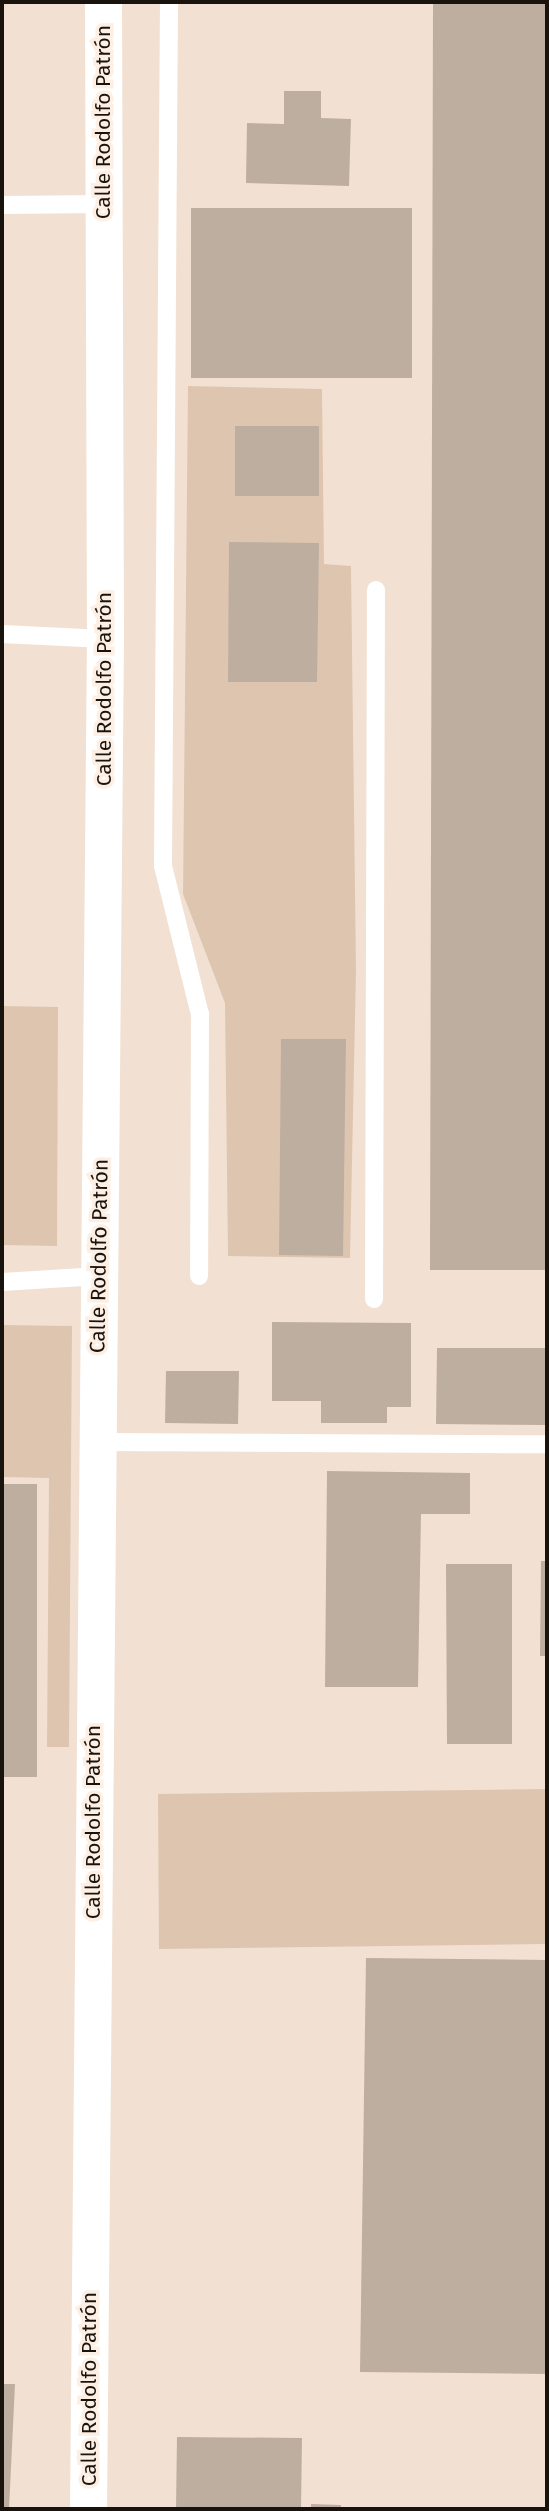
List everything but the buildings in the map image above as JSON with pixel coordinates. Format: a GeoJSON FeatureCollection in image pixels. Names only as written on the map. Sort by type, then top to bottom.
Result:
{"type":"FeatureCollection","features":[{"type":"Feature","properties":{"kind":"street","name":"Calle Rodolfo Patrón"},"geometry":{"type":"LineString","coordinates":[[88,2509],[105,639],[103,2]]}},
{"type":"Feature","properties":{"kind":"lane"},"geometry":{"type":"LineString","coordinates":[[169,2],[163,866],[200,1014],[199,1276]]}},
{"type":"Feature","properties":{"kind":"lane"},"geometry":{"type":"LineString","coordinates":[[2,205],[104,204]]}},
{"type":"Feature","properties":{"kind":"lane"},"geometry":{"type":"LineString","coordinates":[[374,1299],[376,590]]}},
{"type":"Feature","properties":{"kind":"lane"},"geometry":{"type":"LineString","coordinates":[[2,634],[105,639]]}},
{"type":"Feature","properties":{"kind":"lane"},"geometry":{"type":"LineString","coordinates":[[2,1282],[99,1276]]}},
{"type":"Feature","properties":{"kind":"lane"},"geometry":{"type":"LineString","coordinates":[[96,1442],[547,1444]]}},
{"type":"Feature","properties":{"kind":"shaded area"},"geometry":{"type":"Polygon","coordinates":[[[188,386],[322,389],[324,564],[351,566],[356,970],[350,1258],[228,1256],[225,1003],[183,894],[188,386]]]}},
{"type":"Feature","properties":{"kind":"shaded area"},"geometry":{"type":"Polygon","coordinates":[[[2,1006],[58,1007],[57,1246],[2,1245],[2,1006]]]}},
{"type":"Feature","properties":{"kind":"shaded area"},"geometry":{"type":"Polygon","coordinates":[[[2,1325],[72,1326],[69,1747],[47,1747],[49,1478],[2,1477],[2,1325]]]}},
{"type":"Feature","properties":{"kind":"shaded area"},"geometry":{"type":"Polygon","coordinates":[[[547,1789],[547,1944],[159,1949],[158,1794],[547,1789]]]}}]}
